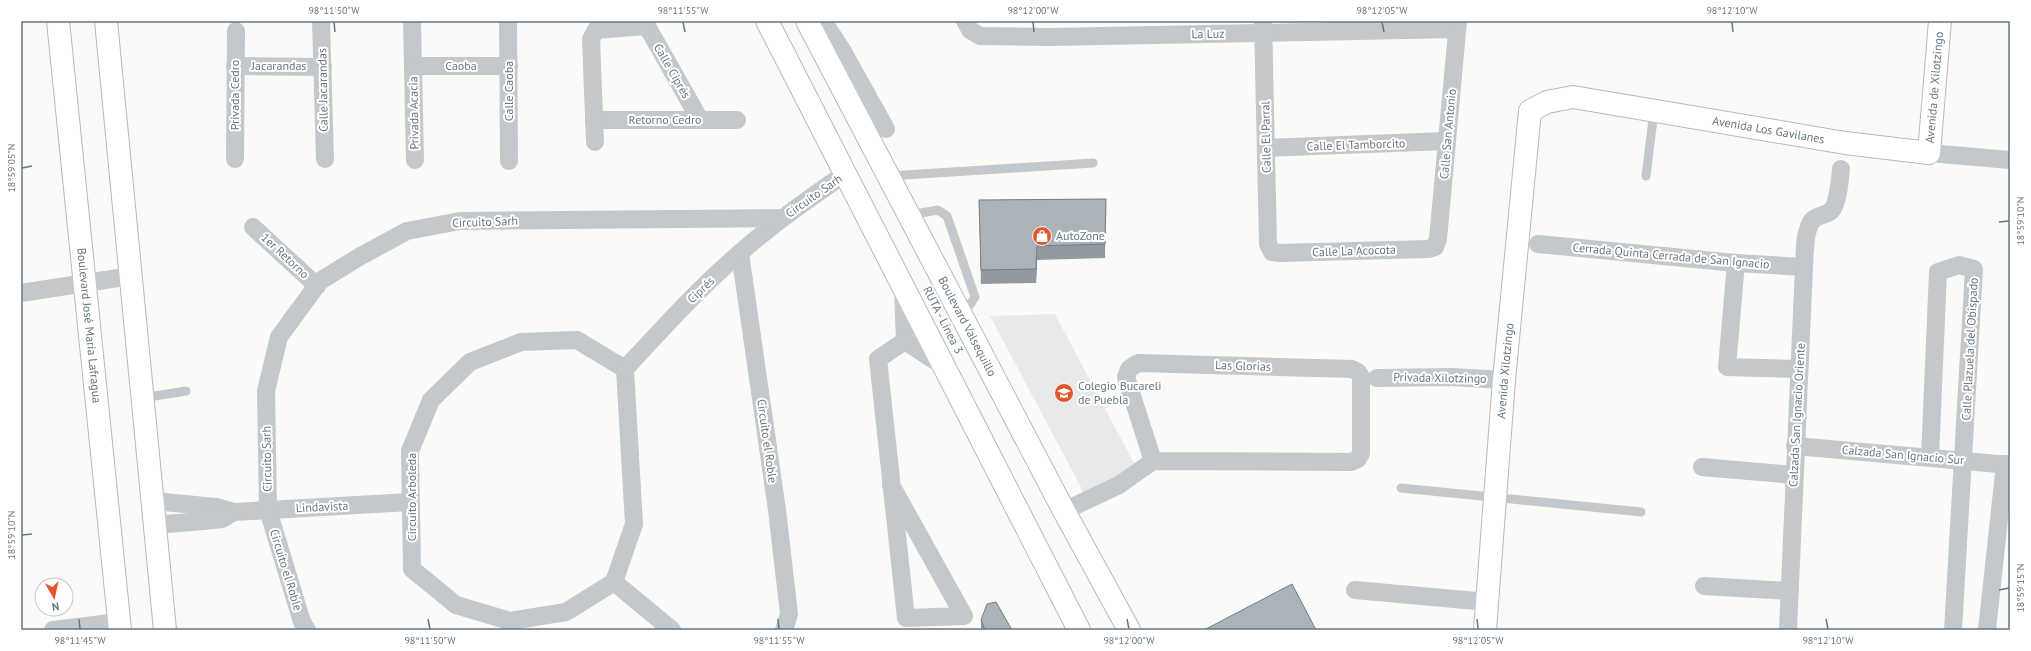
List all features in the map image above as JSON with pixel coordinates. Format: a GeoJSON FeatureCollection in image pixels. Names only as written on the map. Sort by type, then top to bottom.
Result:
{"type":"FeatureCollection","features":[{"type":"Feature","properties":{"kind":"main road","name":"Boulevard José María Lafragua"},"geometry":{"type":"LineString","coordinates":[[58,21],[120,626]]}},
{"type":"Feature","properties":{"kind":"main road"},"geometry":{"type":"LineString","coordinates":[[106,21],[166,630]]}},
{"type":"Feature","properties":{"kind":"main road"},"geometry":{"type":"LineString","coordinates":[[767,21],[903,287],[1083,627]]}},
{"type":"Feature","properties":{"kind":"main road","name":"Boulevard Valsequillo"},"geometry":{"type":"LineString","coordinates":[[807,21],[905,218],[962,316],[1064,511],[1129,630]]}},
{"type":"Feature","properties":{"kind":"main road","name":"Avenida de Xilotzingo"},"geometry":{"type":"LineString","coordinates":[[1929,153],[1940,21]]}},
{"type":"Feature","properties":{"kind":"main road","name":"Avenida Los Gavilanes"},"geometry":{"type":"LineString","coordinates":[[1530,111],[1547,102],[1573,97],[1845,143],[1929,153]]}},
{"type":"Feature","properties":{"kind":"main road","name":"Avenida Xilotzingo"},"geometry":{"type":"LineString","coordinates":[[1485,630],[1504,380],[1530,111]]}},
{"type":"Feature","properties":{"kind":"street","name":"Calle Jacarandas"},"geometry":{"type":"LineString","coordinates":[[321,21],[325,159]]}},
{"type":"Feature","properties":{"kind":"street"},"geometry":{"type":"LineString","coordinates":[[412,21],[413,66]]}},
{"type":"Feature","properties":{"kind":"street","name":"Calle Caoba"},"geometry":{"type":"LineString","coordinates":[[508,21],[509,160]]}},
{"type":"Feature","properties":{"kind":"street"},"geometry":{"type":"LineString","coordinates":[[823,21],[842,50],[886,129]]}},
{"type":"Feature","properties":{"kind":"street","name":"La Luz"},"geometry":{"type":"LineString","coordinates":[[965,21],[970,30],[980,36],[1049,29],[1458,25]]}},
{"type":"Feature","properties":{"kind":"street"},"geometry":{"type":"LineString","coordinates":[[595,142],[592,34],[596,30],[645,23]]}},
{"type":"Feature","properties":{"kind":"street","name":"Calle Ciprés"},"geometry":{"type":"LineString","coordinates":[[645,23],[700,120]]}},
{"type":"Feature","properties":{"kind":"street","name":"Calle San Antonio"},"geometry":{"type":"LineString","coordinates":[[1435,247],[1438,239],[1458,25]]}},
{"type":"Feature","properties":{"kind":"street","name":"Calle El Parral"},"geometry":{"type":"LineString","coordinates":[[1264,27],[1268,244],[1272,252]]}},
{"type":"Feature","properties":{"kind":"street","name":"Privada Cedro"},"geometry":{"type":"LineString","coordinates":[[235,159],[236,30]]}},
{"type":"Feature","properties":{"kind":"street","name":"Jacarandas"},"geometry":{"type":"LineString","coordinates":[[235,66],[322,66]]}},
{"type":"Feature","properties":{"kind":"street","name":"Caoba"},"geometry":{"type":"LineString","coordinates":[[413,66],[508,66]]}},
{"type":"Feature","properties":{"kind":"street","name":"Privada Acacia"},"geometry":{"type":"LineString","coordinates":[[413,66],[415,160]]}},
{"type":"Feature","properties":{"kind":"street","name":"Retorno Cedro"},"geometry":{"type":"LineString","coordinates":[[594,120],[737,120]]}},
{"type":"Feature","properties":{"kind":"street","name":"Calle El Tamborcito"},"geometry":{"type":"LineString","coordinates":[[1266,148],[1447,141]]}},
{"type":"Feature","properties":{"kind":"street","name":"Avenida Los Gavilanes"},"geometry":{"type":"LineString","coordinates":[[1929,153],[2010,160]]}},
{"type":"Feature","properties":{"kind":"street","name":"Calzada San Ignacio Oriente"},"geometry":{"type":"LineString","coordinates":[[1788,630],[1804,267],[1810,223],[1816,217],[1830,212],[1835,206],[1842,169]]}},
{"type":"Feature","properties":{"kind":"street","name":"Circuito Sarh"},"geometry":{"type":"LineString","coordinates":[[268,510],[266,391],[279,337],[320,281],[359,257],[407,232],[460,221],[782,218],[846,173]]}},
{"type":"Feature","properties":{"kind":"street","name":"Ciprés"},"geometry":{"type":"LineString","coordinates":[[625,369],[679,310],[740,253],[782,218]]}},
{"type":"Feature","properties":{"kind":"street","name":"1er Retorno"},"geometry":{"type":"LineString","coordinates":[[253,227],[316,286]]}},
{"type":"Feature","properties":{"kind":"street","name":"Cerrada Quinta Cerrada de San Ignacio"},"geometry":{"type":"LineString","coordinates":[[1538,244],[1736,263],[1804,267]]}},
{"type":"Feature","properties":{"kind":"street","name":"Calle La Acocota"},"geometry":{"type":"LineString","coordinates":[[1272,252],[1428,249],[1435,247]]}},
{"type":"Feature","properties":{"kind":"street","name":"Circuito el Roble"},"geometry":{"type":"LineString","coordinates":[[740,253],[777,510],[789,614],[784,630]]}},
{"type":"Feature","properties":{"kind":"street"},"geometry":{"type":"LineString","coordinates":[[1736,263],[1727,367],[1799,369]]}},
{"type":"Feature","properties":{"kind":"street","name":"Calle Plazuela del Obispado"},"geometry":{"type":"LineString","coordinates":[[1930,458],[1938,272],[1959,265],[1974,269],[1964,460]]}},
{"type":"Feature","properties":{"kind":"street"},"geometry":{"type":"LineString","coordinates":[[21,294],[131,276]]}},
{"type":"Feature","properties":{"kind":"street"},"geometry":{"type":"LineString","coordinates":[[903,287],[905,341]]}},
{"type":"Feature","properties":{"kind":"street","name":"Circuito Arboleda"},"geometry":{"type":"LineString","coordinates":[[614,582],[566,612],[510,621],[456,606],[412,569],[410,450],[431,400],[470,362],[521,342],[578,340],[625,369]]}},
{"type":"Feature","properties":{"kind":"street"},"geometry":{"type":"LineString","coordinates":[[905,341],[947,369]]}},
{"type":"Feature","properties":{"kind":"street"},"geometry":{"type":"LineString","coordinates":[[892,485],[964,616],[906,618],[878,360],[905,341]]}},
{"type":"Feature","properties":{"kind":"street","name":"Las Glorias"},"geometry":{"type":"LineString","coordinates":[[1138,363],[1352,369],[1358,372],[1360,377],[1361,453],[1358,459],[1351,462],[1153,461],[1126,377],[1129,369],[1138,363]]}},
{"type":"Feature","properties":{"kind":"street"},"geometry":{"type":"LineString","coordinates":[[625,369],[634,524],[614,582],[672,630]]}},
{"type":"Feature","properties":{"kind":"street","name":"Privada Xilotzingo"},"geometry":{"type":"LineString","coordinates":[[1377,378],[1451,377],[1504,380]]}},
{"type":"Feature","properties":{"kind":"street","name":"Calzada San Ignacio Sur"},"geometry":{"type":"LineString","coordinates":[[1795,446],[2007,464]]}},
{"type":"Feature","properties":{"kind":"street"},"geometry":{"type":"LineString","coordinates":[[1953,630],[1964,460]]}},
{"type":"Feature","properties":{"kind":"street"},"geometry":{"type":"LineString","coordinates":[[1064,511],[1119,485],[1153,461]]}},
{"type":"Feature","properties":{"kind":"street"},"geometry":{"type":"LineString","coordinates":[[1987,630],[2007,464]]}},
{"type":"Feature","properties":{"kind":"street"},"geometry":{"type":"LineString","coordinates":[[1702,467],[1794,475]]}},
{"type":"Feature","properties":{"kind":"street","name":"Lindavista"},"geometry":{"type":"LineString","coordinates":[[153,510],[166,524],[222,519],[234,512],[410,502]]}},
{"type":"Feature","properties":{"kind":"street","name":"Circuito el Roble"},"geometry":{"type":"LineString","coordinates":[[268,510],[302,622],[307,630]]}},
{"type":"Feature","properties":{"kind":"street"},"geometry":{"type":"LineString","coordinates":[[1704,586],[1789,591]]}},
{"type":"Feature","properties":{"kind":"street"},"geometry":{"type":"LineString","coordinates":[[1355,590],[1488,602]]}},
{"type":"Feature","properties":{"kind":"street"},"geometry":{"type":"LineString","coordinates":[[53,630],[120,626]]}},
{"type":"Feature","properties":{"kind":"lane","name":"RUTA - Línea 3"},"geometry":{"type":"LineString","coordinates":[[775,21],[1083,627]]}},
{"type":"Feature","properties":{"kind":"lane"},"geometry":{"type":"LineString","coordinates":[[797,21],[884,178],[1093,163]]}},
{"type":"Feature","properties":{"kind":"lane"},"geometry":{"type":"LineString","coordinates":[[1646,176],[1654,111]]}},
{"type":"Feature","properties":{"kind":"lane"},"geometry":{"type":"LineString","coordinates":[[962,316],[975,296],[947,216],[938,210],[905,218],[1122,630]]}},
{"type":"Feature","properties":{"kind":"lane"},"geometry":{"type":"LineString","coordinates":[[142,398],[186,391]]}},
{"type":"Feature","properties":{"kind":"lane"},"geometry":{"type":"LineString","coordinates":[[1400,488],[1641,512]]}},
{"type":"Feature","properties":{"kind":"shaded area","name":"Colegio Bucareli de Puebla"},"geometry":{"type":"Polygon","coordinates":[[[1055,314],[1137,469],[1084,493],[990,316],[1055,314]]]}},
{"type":"Feature","properties":{"kind":"building","name":"AutoZone"},"geometry":{"type":"Polygon","coordinates":[[[1106,199],[1105,244],[1037,246],[1036,269],[981,270],[979,200],[1106,199]]]}},
{"type":"Feature","properties":{"kind":"building"},"geometry":{"type":"Polygon","coordinates":[[[1292,584],[1316,630],[1204,630],[1292,584]]]}},
{"type":"Feature","properties":{"kind":"building"},"geometry":{"type":"Polygon","coordinates":[[[996,602],[1012,630],[985,630],[981,620],[987,604],[996,602]]]}},
{"type":"Feature","properties":{"kind":"place","name":"AutoZone"},"geometry":{"type":"Point","coordinates":[1042,236]}},
{"type":"Feature","properties":{"kind":"place","name":"Colegio Bucareli de Puebla"},"geometry":{"type":"Point","coordinates":[1064,393]}}]}
